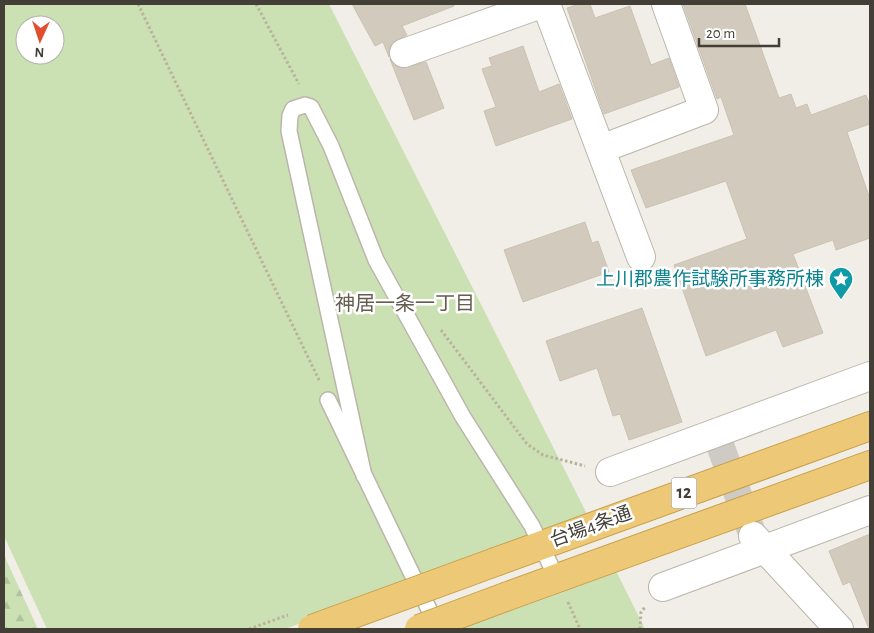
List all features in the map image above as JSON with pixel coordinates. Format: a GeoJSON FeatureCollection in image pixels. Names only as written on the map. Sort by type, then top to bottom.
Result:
{"type":"FeatureCollection","features":[{"type":"Feature","properties":{"kind":"highway","name":"台場4条通"},"geometry":{"type":"LineString","coordinates":[[312,629],[870,426]]}},
{"type":"Feature","properties":{"kind":"highway","name":"台場4条通"},"geometry":{"type":"LineString","coordinates":[[419,629],[870,465]]}},
{"type":"Feature","properties":{"kind":"street"},"geometry":{"type":"LineString","coordinates":[[404,53],[541,4]]}},
{"type":"Feature","properties":{"kind":"street"},"geometry":{"type":"LineString","coordinates":[[546,4],[641,257]]}},
{"type":"Feature","properties":{"kind":"street"},"geometry":{"type":"LineString","coordinates":[[601,149],[704,110],[666,4]]}},
{"type":"Feature","properties":{"kind":"street"},"geometry":{"type":"LineString","coordinates":[[610,472],[718,439],[870,376]]}},
{"type":"Feature","properties":{"kind":"street"},"geometry":{"type":"LineString","coordinates":[[663,587],[757,542],[870,510]]}},
{"type":"Feature","properties":{"kind":"street"},"geometry":{"type":"LineString","coordinates":[[757,542],[839,629]]}},
{"type":"Feature","properties":{"kind":"lane"},"geometry":{"type":"LineString","coordinates":[[364,476],[289,131],[290,116],[293,109],[305,105],[311,107],[331,146],[376,260],[463,417],[532,526],[557,579]]}},
{"type":"Feature","properties":{"kind":"lane"},"geometry":{"type":"LineString","coordinates":[[328,400],[438,629]]}},
{"type":"Feature","properties":{"kind":"path"},"geometry":{"type":"LineString","coordinates":[[138,4],[328,400]]}},
{"type":"Feature","properties":{"kind":"path"},"geometry":{"type":"LineString","coordinates":[[256,4],[311,107]]}},
{"type":"Feature","properties":{"kind":"path"},"geometry":{"type":"LineString","coordinates":[[437,325],[527,444],[543,454],[610,472]]}},
{"type":"Feature","properties":{"kind":"green space"},"geometry":{"type":"Polygon","coordinates":[[[4,4],[329,4],[588,516],[285,629],[47,629],[4,536],[4,4]]]}},
{"type":"Feature","properties":{"kind":"green space"},"geometry":{"type":"Polygon","coordinates":[[[4,555],[38,629],[4,629],[4,555]]]}},
{"type":"Feature","properties":{"kind":"green space"},"geometry":{"type":"Polygon","coordinates":[[[614,567],[645,629],[445,629],[614,567]]]}},
{"type":"Feature","properties":{"kind":"building"},"geometry":{"type":"Polygon","coordinates":[[[352,4],[454,4],[454,6],[402,26],[407,35],[392,43],[389,57],[383,42],[375,46],[352,4]]]}},
{"type":"Feature","properties":{"kind":"building"},"geometry":{"type":"Polygon","coordinates":[[[579,4],[590,4],[595,18],[630,6],[651,65],[669,58],[679,87],[604,114],[567,8],[579,4]]]}},
{"type":"Feature","properties":{"kind":"building"},"geometry":{"type":"Polygon","coordinates":[[[683,4],[745,4],[779,98],[791,94],[796,108],[807,104],[811,115],[866,95],[870,106],[870,124],[847,132],[870,199],[870,238],[836,250],[833,240],[793,254],[823,333],[783,347],[776,330],[706,356],[674,265],[747,239],[726,181],[646,208],[631,170],[734,135],[721,97],[717,99],[683,4]]]}},
{"type":"Feature","properties":{"kind":"building"},"geometry":{"type":"Polygon","coordinates":[[[523,46],[539,92],[559,84],[572,119],[496,146],[484,111],[496,107],[482,69],[492,66],[489,58],[523,46]]]}},
{"type":"Feature","properties":{"kind":"building"},"geometry":{"type":"Polygon","coordinates":[[[390,59],[394,65],[402,68],[426,62],[444,108],[414,120],[390,59]]]}},
{"type":"Feature","properties":{"kind":"building"},"geometry":{"type":"Polygon","coordinates":[[[585,222],[592,243],[598,241],[609,272],[523,302],[504,250],[585,222]]]}},
{"type":"Feature","properties":{"kind":"building"},"geometry":{"type":"Polygon","coordinates":[[[642,308],[682,422],[629,440],[620,414],[613,416],[597,368],[560,381],[546,341],[642,308]]]}},
{"type":"Feature","properties":{"kind":"building"},"geometry":{"type":"Polygon","coordinates":[[[870,534],[869,629],[850,582],[843,585],[829,551],[870,534]]]}},
{"type":"Feature","properties":{"kind":"tunnel"},"geometry":{"type":"LineString","coordinates":[[720,445],[752,533]]}},
{"type":"Feature","properties":{"kind":"place","name":"上川郡農作試験所事務所棟"},"geometry":{"type":"Point","coordinates":[841,300]}},
{"type":"Feature","properties":{"kind":"district","name":"神居一条一丁目"},"geometry":{"type":"Point","coordinates":[405,304]}}]}
